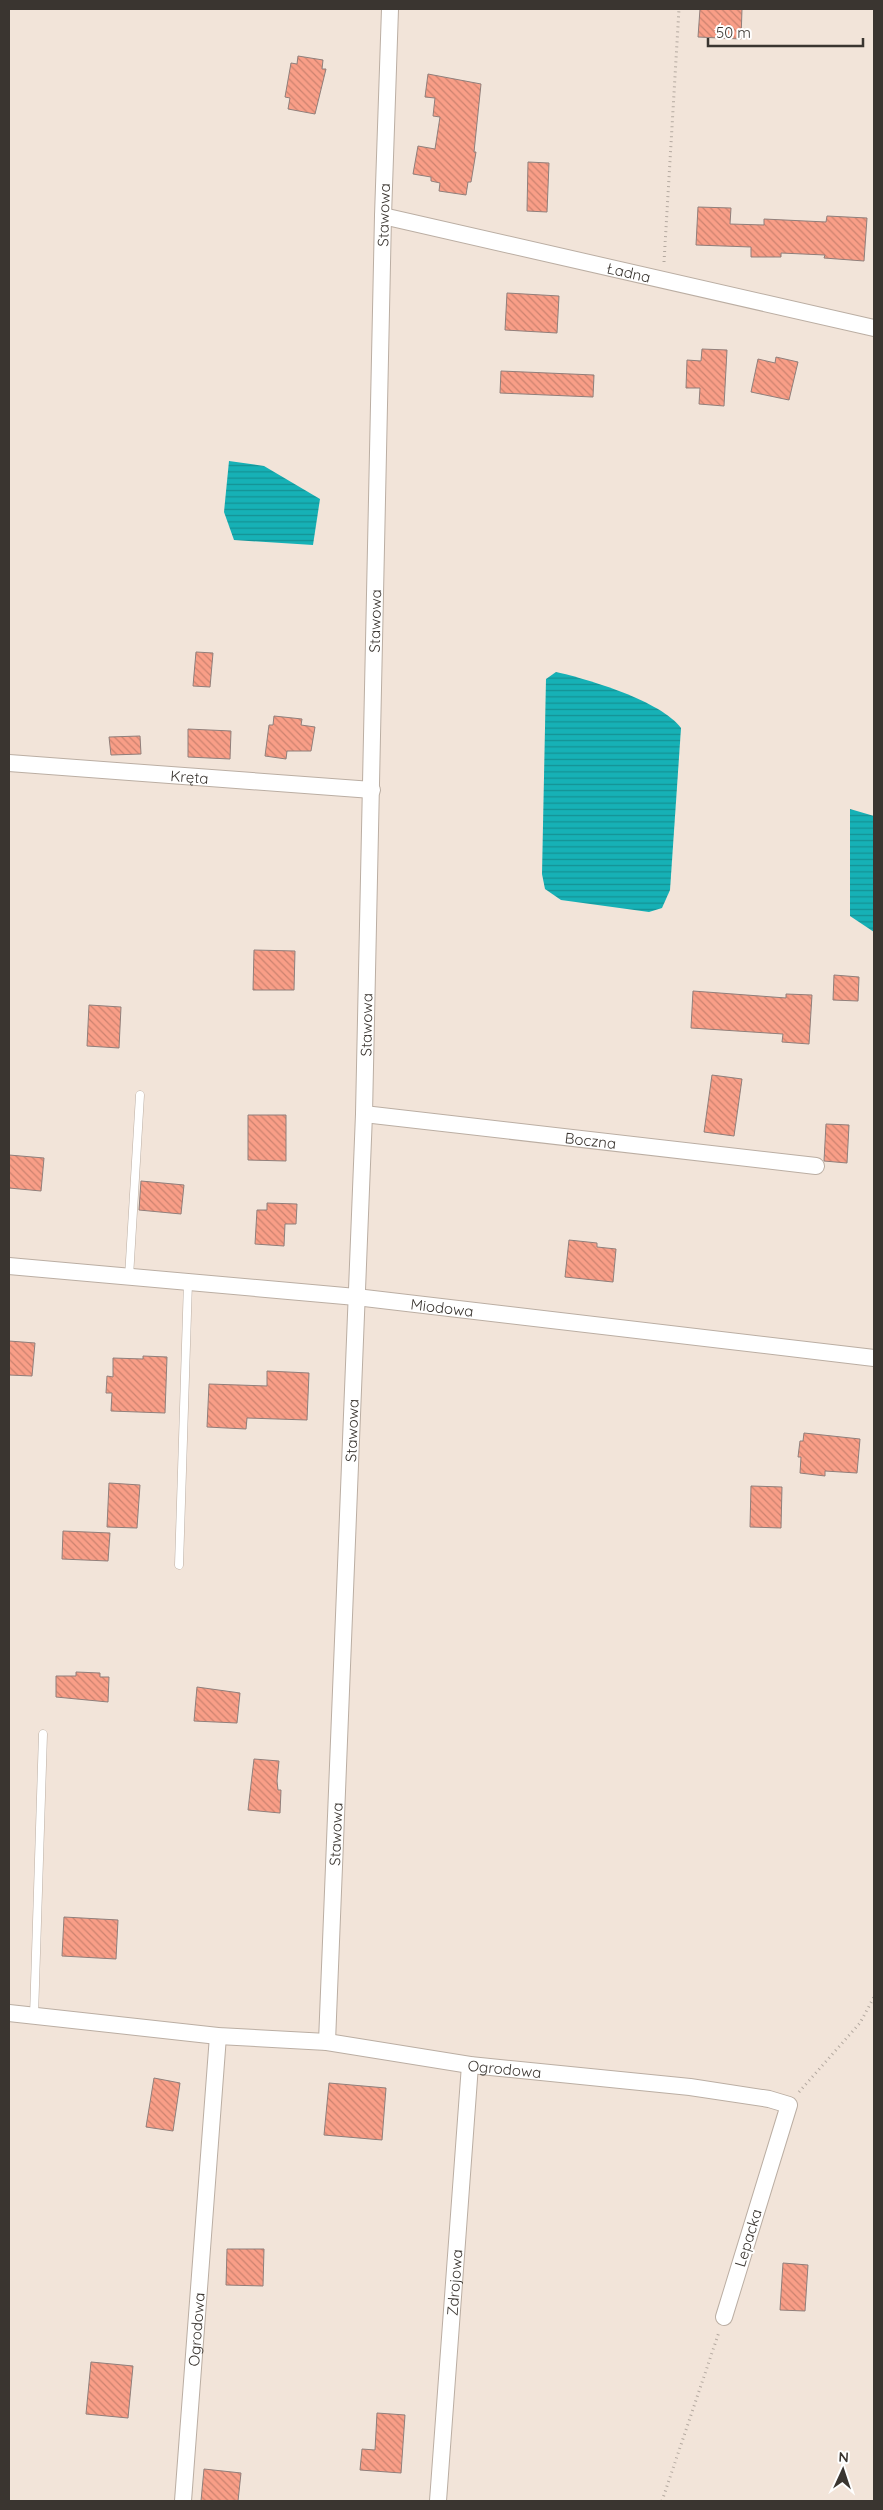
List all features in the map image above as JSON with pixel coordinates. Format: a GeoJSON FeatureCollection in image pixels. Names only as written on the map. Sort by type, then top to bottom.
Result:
{"type":"FeatureCollection","features":[{"type":"Feature","properties":{"kind":"street","name":"Stawowa"},"geometry":{"type":"LineString","coordinates":[[327,2042],[364,1114],[383,216],[390,9]]}},
{"type":"Feature","properties":{"kind":"street","name":"Ładna"},"geometry":{"type":"LineString","coordinates":[[383,216],[874,328]]}},
{"type":"Feature","properties":{"kind":"street","name":"Kręta"},"geometry":{"type":"LineString","coordinates":[[9,763],[372,790]]}},
{"type":"Feature","properties":{"kind":"street","name":"Boczna"},"geometry":{"type":"LineString","coordinates":[[364,1114],[816,1166]]}},
{"type":"Feature","properties":{"kind":"street","name":"Miodowa"},"geometry":{"type":"LineString","coordinates":[[9,1266],[356,1297],[874,1358]]}},
{"type":"Feature","properties":{"kind":"street","name":"Ogrodowa"},"geometry":{"type":"LineString","coordinates":[[9,2013],[218,2036],[327,2042],[470,2065],[690,2087],[769,2099],[789,2105]]}},
{"type":"Feature","properties":{"kind":"street","name":"Ogrodowa"},"geometry":{"type":"LineString","coordinates":[[183,2501],[218,2036]]}},
{"type":"Feature","properties":{"kind":"street","name":"Zdrojowa"},"geometry":{"type":"LineString","coordinates":[[438,2501],[470,2065]]}},
{"type":"Feature","properties":{"kind":"street","name":"Lepacka"},"geometry":{"type":"LineString","coordinates":[[724,2317],[789,2105]]}},
{"type":"Feature","properties":{"kind":"lane"},"geometry":{"type":"LineString","coordinates":[[129,1277],[140,1095]]}},
{"type":"Feature","properties":{"kind":"lane"},"geometry":{"type":"LineString","coordinates":[[179,1565],[188,1282]]}},
{"type":"Feature","properties":{"kind":"lane"},"geometry":{"type":"LineString","coordinates":[[34,2016],[43,1734]]}},
{"type":"Feature","properties":{"kind":"path"},"geometry":{"type":"LineString","coordinates":[[663,280],[679,9]]}},
{"type":"Feature","properties":{"kind":"path"},"geometry":{"type":"LineString","coordinates":[[789,2105],[860,2023],[874,1997]]}},
{"type":"Feature","properties":{"kind":"path"},"geometry":{"type":"LineString","coordinates":[[662,2501],[724,2317]]}},
{"type":"Feature","properties":{"kind":"water"},"geometry":{"type":"Polygon","coordinates":[[[229,461],[264,466],[320,499],[313,545],[234,540],[224,512],[229,461]]]}},
{"type":"Feature","properties":{"kind":"water"},"geometry":{"type":"Polygon","coordinates":[[[556,672],[623,692],[641,700],[671,718],[681,728],[670,890],[662,908],[649,912],[561,900],[545,889],[542,874],[546,679],[556,672]]]}},
{"type":"Feature","properties":{"kind":"water"},"geometry":{"type":"Polygon","coordinates":[[[850,809],[874,816],[874,932],[850,916],[850,809]]]}},
{"type":"Feature","properties":{"kind":"building"},"geometry":{"type":"Polygon","coordinates":[[[700,9],[742,9],[741,39],[698,37],[700,9]]]}},
{"type":"Feature","properties":{"kind":"building"},"geometry":{"type":"Polygon","coordinates":[[[298,56],[323,60],[322,69],[326,69],[315,114],[288,109],[290,98],[285,97],[291,63],[297,64],[298,56]]]}},
{"type":"Feature","properties":{"kind":"building"},"geometry":{"type":"Polygon","coordinates":[[[428,74],[481,84],[474,152],[476,152],[471,182],[468,182],[466,195],[439,191],[440,183],[431,181],[431,177],[413,174],[418,146],[435,149],[440,117],[433,116],[435,98],[425,97],[428,74]]]}},
{"type":"Feature","properties":{"kind":"building"},"geometry":{"type":"Polygon","coordinates":[[[528,162],[549,163],[547,212],[527,211],[528,162]]]}},
{"type":"Feature","properties":{"kind":"building"},"geometry":{"type":"Polygon","coordinates":[[[698,207],[731,208],[730,224],[764,225],[764,219],[826,222],[827,216],[867,218],[864,261],[824,258],[825,255],[781,253],[781,257],[751,257],[751,247],[696,245],[698,207]]]}},
{"type":"Feature","properties":{"kind":"building"},"geometry":{"type":"Polygon","coordinates":[[[507,293],[559,296],[557,333],[505,330],[507,293]]]}},
{"type":"Feature","properties":{"kind":"building"},"geometry":{"type":"Polygon","coordinates":[[[702,349],[727,350],[724,406],[699,404],[700,388],[686,388],[687,360],[701,361],[702,349]]]}},
{"type":"Feature","properties":{"kind":"building"},"geometry":{"type":"Polygon","coordinates":[[[776,357],[798,362],[789,400],[751,392],[758,359],[775,363],[776,357]]]}},
{"type":"Feature","properties":{"kind":"building"},"geometry":{"type":"Polygon","coordinates":[[[501,371],[594,375],[593,397],[500,393],[501,371]]]}},
{"type":"Feature","properties":{"kind":"building"},"geometry":{"type":"Polygon","coordinates":[[[196,652],[213,653],[210,687],[193,686],[196,652]]]}},
{"type":"Feature","properties":{"kind":"building"},"geometry":{"type":"Polygon","coordinates":[[[274,716],[302,719],[301,725],[315,727],[311,751],[287,751],[286,759],[265,756],[269,725],[273,725],[274,716]]]}},
{"type":"Feature","properties":{"kind":"building"},"geometry":{"type":"Polygon","coordinates":[[[188,729],[231,731],[230,759],[188,757],[188,729]]]}},
{"type":"Feature","properties":{"kind":"building"},"geometry":{"type":"Polygon","coordinates":[[[140,736],[141,754],[111,755],[109,737],[140,736]]]}},
{"type":"Feature","properties":{"kind":"building"},"geometry":{"type":"Polygon","coordinates":[[[254,950],[295,951],[294,990],[253,990],[254,950]]]}},
{"type":"Feature","properties":{"kind":"building"},"geometry":{"type":"Polygon","coordinates":[[[834,975],[859,977],[858,1001],[833,1000],[834,975]]]}},
{"type":"Feature","properties":{"kind":"building"},"geometry":{"type":"Polygon","coordinates":[[[693,991],[786,998],[786,994],[812,995],[809,1044],[782,1042],[783,1034],[691,1028],[693,991]]]}},
{"type":"Feature","properties":{"kind":"building"},"geometry":{"type":"Polygon","coordinates":[[[89,1005],[121,1007],[119,1048],[87,1046],[89,1005]]]}},
{"type":"Feature","properties":{"kind":"building"},"geometry":{"type":"Polygon","coordinates":[[[712,1075],[742,1079],[734,1136],[704,1132],[712,1075]]]}},
{"type":"Feature","properties":{"kind":"building"},"geometry":{"type":"Polygon","coordinates":[[[248,1115],[286,1115],[286,1161],[248,1160],[248,1115]]]}},
{"type":"Feature","properties":{"kind":"building"},"geometry":{"type":"Polygon","coordinates":[[[826,1124],[849,1125],[847,1163],[824,1161],[826,1124]]]}},
{"type":"Feature","properties":{"kind":"building"},"geometry":{"type":"Polygon","coordinates":[[[9,1155],[44,1158],[41,1191],[9,1188],[9,1155]]]}},
{"type":"Feature","properties":{"kind":"building"},"geometry":{"type":"Polygon","coordinates":[[[141,1181],[184,1185],[181,1214],[139,1210],[141,1181]]]}},
{"type":"Feature","properties":{"kind":"building"},"geometry":{"type":"Polygon","coordinates":[[[267,1203],[297,1204],[296,1224],[285,1224],[284,1246],[255,1244],[257,1210],[267,1210],[267,1203]]]}},
{"type":"Feature","properties":{"kind":"building"},"geometry":{"type":"Polygon","coordinates":[[[569,1240],[597,1243],[597,1247],[616,1249],[613,1282],[565,1277],[569,1240]]]}},
{"type":"Feature","properties":{"kind":"building"},"geometry":{"type":"Polygon","coordinates":[[[9,1341],[35,1343],[32,1376],[9,1375],[9,1341]]]}},
{"type":"Feature","properties":{"kind":"building"},"geometry":{"type":"Polygon","coordinates":[[[143,1356],[167,1357],[165,1413],[111,1411],[112,1393],[106,1393],[107,1376],[113,1377],[113,1358],[143,1359],[143,1356]]]}},
{"type":"Feature","properties":{"kind":"building"},"geometry":{"type":"Polygon","coordinates":[[[267,1371],[309,1373],[307,1420],[247,1418],[246,1429],[207,1427],[209,1384],[267,1386],[267,1371]]]}},
{"type":"Feature","properties":{"kind":"building"},"geometry":{"type":"Polygon","coordinates":[[[804,1433],[860,1439],[857,1473],[825,1471],[825,1476],[800,1473],[801,1457],[798,1457],[800,1441],[803,1441],[804,1433]]]}},
{"type":"Feature","properties":{"kind":"building"},"geometry":{"type":"Polygon","coordinates":[[[109,1483],[140,1485],[137,1528],[107,1527],[109,1483]]]}},
{"type":"Feature","properties":{"kind":"building"},"geometry":{"type":"Polygon","coordinates":[[[751,1486],[782,1487],[781,1528],[750,1527],[751,1486]]]}},
{"type":"Feature","properties":{"kind":"building"},"geometry":{"type":"Polygon","coordinates":[[[63,1531],[110,1533],[108,1561],[62,1559],[63,1531]]]}},
{"type":"Feature","properties":{"kind":"building"},"geometry":{"type":"Polygon","coordinates":[[[76,1672],[100,1673],[100,1677],[109,1677],[108,1702],[56,1697],[56,1676],[76,1676],[76,1672]]]}},
{"type":"Feature","properties":{"kind":"building"},"geometry":{"type":"Polygon","coordinates":[[[197,1687],[240,1693],[237,1723],[194,1721],[197,1687]]]}},
{"type":"Feature","properties":{"kind":"building"},"geometry":{"type":"Polygon","coordinates":[[[254,1759],[279,1761],[277,1781],[278,1790],[281,1790],[280,1813],[248,1810],[254,1759]]]}},
{"type":"Feature","properties":{"kind":"building"},"geometry":{"type":"Polygon","coordinates":[[[64,1917],[118,1920],[116,1959],[62,1956],[64,1917]]]}},
{"type":"Feature","properties":{"kind":"building"},"geometry":{"type":"Polygon","coordinates":[[[154,2078],[180,2083],[173,2131],[146,2127],[154,2078]]]}},
{"type":"Feature","properties":{"kind":"building"},"geometry":{"type":"Polygon","coordinates":[[[329,2083],[386,2088],[382,2140],[324,2135],[329,2083]]]}},
{"type":"Feature","properties":{"kind":"building"},"geometry":{"type":"Polygon","coordinates":[[[227,2249],[264,2249],[263,2286],[226,2285],[227,2249]]]}},
{"type":"Feature","properties":{"kind":"building"},"geometry":{"type":"Polygon","coordinates":[[[783,2263],[808,2265],[805,2311],[780,2310],[783,2263]]]}},
{"type":"Feature","properties":{"kind":"building"},"geometry":{"type":"Polygon","coordinates":[[[91,2362],[133,2366],[128,2418],[86,2414],[91,2362]]]}},
{"type":"Feature","properties":{"kind":"building"},"geometry":{"type":"Polygon","coordinates":[[[377,2413],[405,2415],[401,2473],[360,2470],[362,2449],[375,2450],[377,2413]]]}},
{"type":"Feature","properties":{"kind":"building"},"geometry":{"type":"Polygon","coordinates":[[[204,2469],[241,2473],[238,2501],[201,2501],[204,2469]]]}}]}
